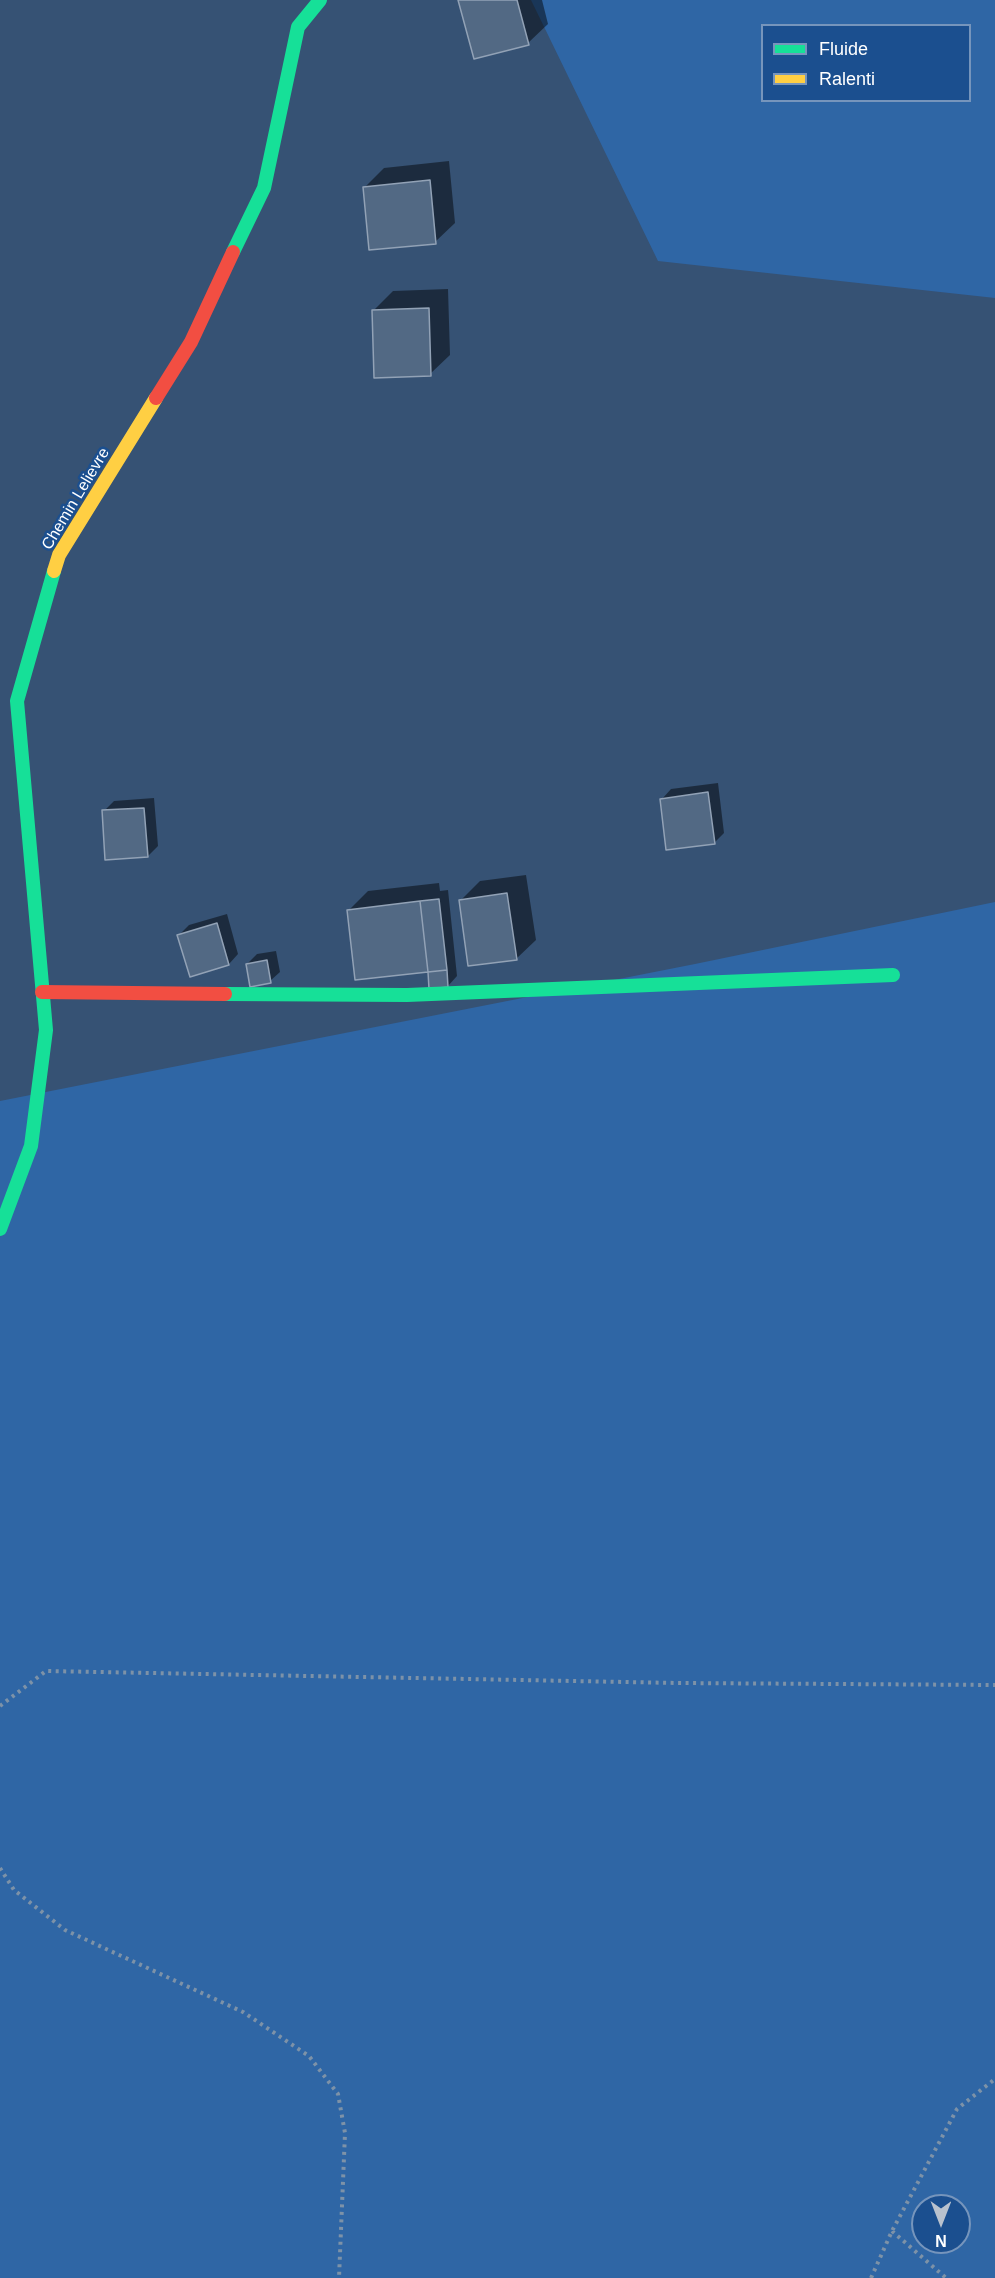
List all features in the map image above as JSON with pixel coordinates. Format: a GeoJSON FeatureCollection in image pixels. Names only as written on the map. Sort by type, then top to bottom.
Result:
{"type":"FeatureCollection","features":[{"type":"Feature","properties":{"kind":"street","name":"Chemin Lelievre"},"geometry":{"type":"LineString","coordinates":[[0,1229],[31,1146],[46,1030],[17,700],[59,555],[191,342],[264,188],[298,27],[320,0]]}},
{"type":"Feature","properties":{"kind":"street"},"geometry":{"type":"LineString","coordinates":[[42,992],[407,995],[893,975]]}},
{"type":"Feature","properties":{"kind":"path"},"geometry":{"type":"LineString","coordinates":[[0,1706],[46,1671],[666,1683],[995,1686]]}},
{"type":"Feature","properties":{"kind":"path"},"geometry":{"type":"LineString","coordinates":[[0,1868],[14,1890],[65,1929],[243,2012],[309,2056],[338,2094],[345,2133],[339,2278]]}},
{"type":"Feature","properties":{"kind":"path"},"geometry":{"type":"LineString","coordinates":[[871,2278],[892,2231],[957,2109],[995,2079]]}},
{"type":"Feature","properties":{"kind":"path"},"geometry":{"type":"LineString","coordinates":[[892,2231],[946,2278]]}},
{"type":"Feature","properties":{"kind":"shaded area"},"geometry":{"type":"Polygon","coordinates":[[[531,0],[995,0],[995,298],[658,261],[531,0]]]}},
{"type":"Feature","properties":{"kind":"shaded area"},"geometry":{"type":"Polygon","coordinates":[[[995,902],[995,2278],[0,2278],[0,1101],[695,964],[995,902]]]}},
{"type":"Feature","properties":{"kind":"building"},"geometry":{"type":"Polygon","coordinates":[[[458,0],[517,0],[529,45],[474,59],[458,0]]]}},
{"type":"Feature","properties":{"kind":"building"},"geometry":{"type":"Polygon","coordinates":[[[430,180],[436,244],[369,250],[363,187],[430,180]]]}},
{"type":"Feature","properties":{"kind":"building"},"geometry":{"type":"Polygon","coordinates":[[[429,308],[431,376],[374,378],[372,310],[429,308]]]}},
{"type":"Feature","properties":{"kind":"building"},"geometry":{"type":"Polygon","coordinates":[[[708,792],[715,844],[666,850],[660,799],[708,792]]]}},
{"type":"Feature","properties":{"kind":"building"},"geometry":{"type":"Polygon","coordinates":[[[144,808],[148,857],[105,860],[102,810],[144,808]]]}},
{"type":"Feature","properties":{"kind":"building"},"geometry":{"type":"Polygon","coordinates":[[[507,893],[517,960],[468,966],[459,900],[507,893]]]}},
{"type":"Feature","properties":{"kind":"building"},"geometry":{"type":"Polygon","coordinates":[[[439,899],[447,970],[428,972],[420,901],[439,899]]]}},
{"type":"Feature","properties":{"kind":"building"},"geometry":{"type":"Polygon","coordinates":[[[420,901],[428,972],[355,980],[347,910],[420,901]]]}},
{"type":"Feature","properties":{"kind":"building"},"geometry":{"type":"Polygon","coordinates":[[[217,923],[229,965],[190,977],[177,935],[217,923]]]}},
{"type":"Feature","properties":{"kind":"building"},"geometry":{"type":"Polygon","coordinates":[[[267,960],[271,983],[250,987],[246,964],[267,960]]]}},
{"type":"Feature","properties":{"kind":"building"},"geometry":{"type":"Polygon","coordinates":[[[447,970],[448,987],[429,989],[428,972],[447,970]]]}},
{"type":"Feature","properties":{"kind":"traffic: fast"},"geometry":{"type":"LineString","coordinates":[[233,252],[264,188],[298,27],[320,0]]}},
{"type":"Feature","properties":{"kind":"traffic: fast"},"geometry":{"type":"LineString","coordinates":[[0,1229],[31,1146],[46,1030],[17,701],[54,571]]}},
{"type":"Feature","properties":{"kind":"traffic: fast"},"geometry":{"type":"LineString","coordinates":[[225,994],[407,995],[893,975]]}},
{"type":"Feature","properties":{"kind":"traffic: slow"},"geometry":{"type":"LineString","coordinates":[[54,571],[59,555],[156,398]]}},
{"type":"Feature","properties":{"kind":"traffic: jam"},"geometry":{"type":"LineString","coordinates":[[156,398],[191,342],[233,252]]}},
{"type":"Feature","properties":{"kind":"traffic: jam"},"geometry":{"type":"LineString","coordinates":[[42,992],[225,994]]}}]}
